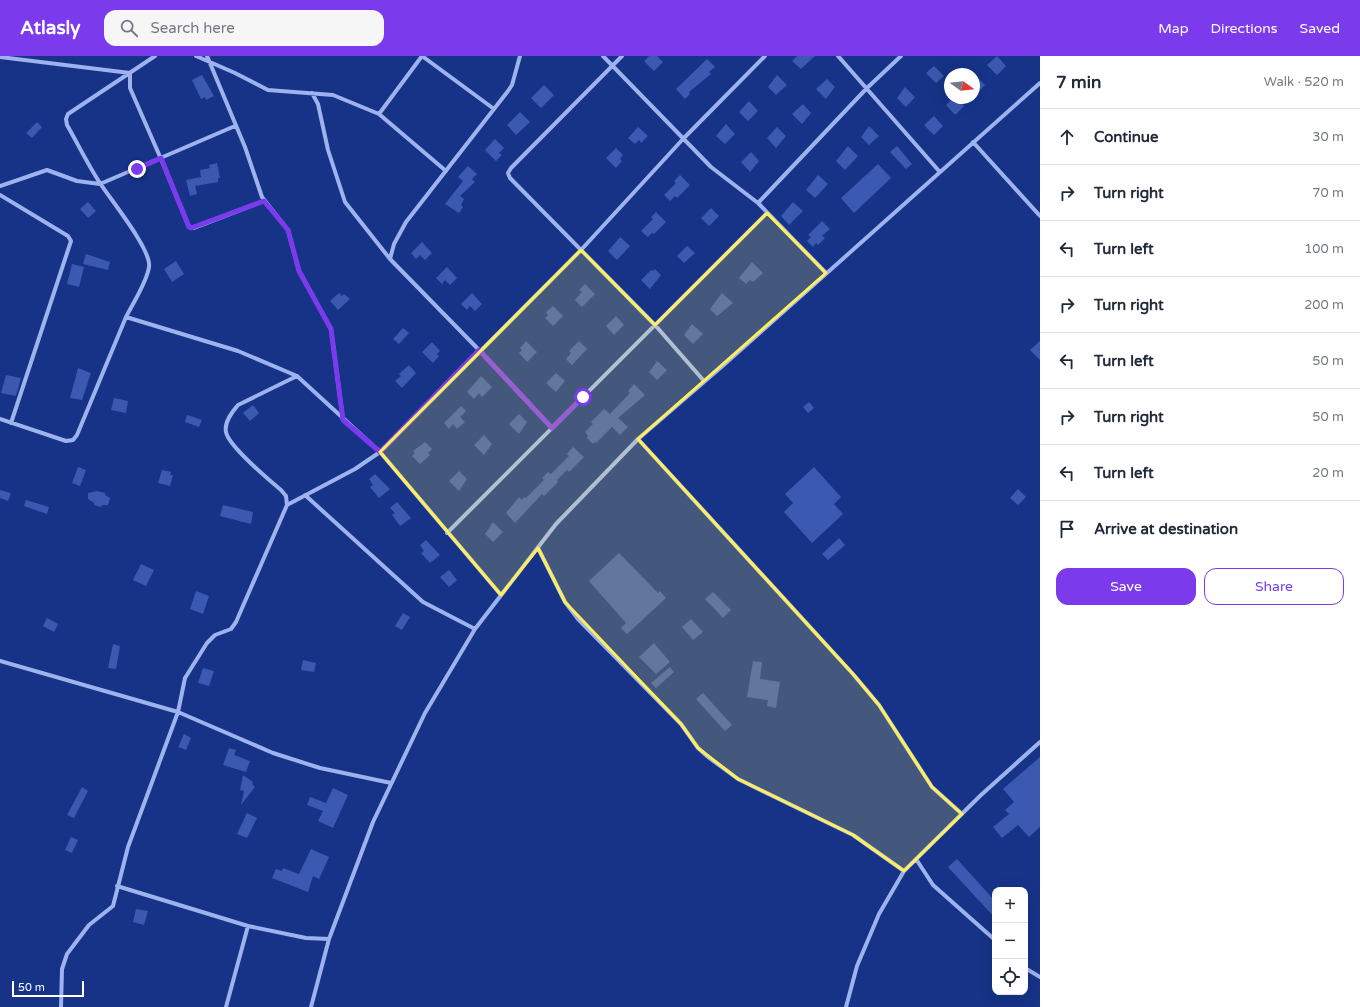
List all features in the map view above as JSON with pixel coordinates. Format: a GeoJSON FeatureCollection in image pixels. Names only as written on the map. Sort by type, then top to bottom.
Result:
{"type":"FeatureCollection","features":[{"type":"Feature","properties":{"kind":"street"},"geometry":{"type":"LineString","coordinates":[[0,419],[66,441],[72,440],[77,436],[126,317],[150,266],[148,257],[123,214],[100,184],[66,125],[66,119],[68,114],[155,56]]}},
{"type":"Feature","properties":{"kind":"street"},"geometry":{"type":"LineString","coordinates":[[196,56],[208,58],[268,90],[333,95],[379,114],[446,171]]}},
{"type":"Feature","properties":{"kind":"street"},"geometry":{"type":"LineString","coordinates":[[379,114],[422,56],[494,109]]}},
{"type":"Feature","properties":{"kind":"street"},"geometry":{"type":"LineString","coordinates":[[390,259],[394,244],[406,222],[512,85],[520,56]]}},
{"type":"Feature","properties":{"kind":"street"},"geometry":{"type":"LineString","coordinates":[[603,56],[711,167],[758,203],[826,273]]}},
{"type":"Feature","properties":{"kind":"street"},"geometry":{"type":"LineString","coordinates":[[622,56],[511,168],[508,173],[510,178],[655,325],[704,381]]}},
{"type":"Feature","properties":{"kind":"street"},"geometry":{"type":"LineString","coordinates":[[287,505],[355,469],[380,452],[479,350],[581,250],[683,139],[765,56]]}},
{"type":"Feature","properties":{"kind":"street"},"geometry":{"type":"LineString","coordinates":[[838,56],[939,171]]}},
{"type":"Feature","properties":{"kind":"street"},"geometry":{"type":"LineString","coordinates":[[758,203],[867,88],[901,56]]}},
{"type":"Feature","properties":{"kind":"street"},"geometry":{"type":"LineString","coordinates":[[0,57],[130,72]]}},
{"type":"Feature","properties":{"kind":"street"},"geometry":{"type":"LineString","coordinates":[[208,58],[264,201],[288,230],[299,271],[331,329],[343,420]]}},
{"type":"Feature","properties":{"kind":"street"},"geometry":{"type":"LineString","coordinates":[[130,72],[130,88],[189,227],[191,228],[264,201]]}},
{"type":"Feature","properties":{"kind":"street"},"geometry":{"type":"LineString","coordinates":[[311,1007],[329,939],[373,822],[425,713],[475,629],[556,524],[638,439],[1040,83]]}},
{"type":"Feature","properties":{"kind":"street"},"geometry":{"type":"LineString","coordinates":[[312,93],[318,104],[328,150],[342,196],[390,259],[479,350],[552,428]]}},
{"type":"Feature","properties":{"kind":"street"},"geometry":{"type":"LineString","coordinates":[[0,186],[47,170],[77,181],[100,184],[235,126]]}},
{"type":"Feature","properties":{"kind":"street"},"geometry":{"type":"LineString","coordinates":[[973,142],[1040,216]]}},
{"type":"Feature","properties":{"kind":"street"},"geometry":{"type":"LineString","coordinates":[[0,195],[68,236],[71,243],[11,423]]}},
{"type":"Feature","properties":{"kind":"street"},"geometry":{"type":"LineString","coordinates":[[447,533],[767,213]]}},
{"type":"Feature","properties":{"kind":"street"},"geometry":{"type":"LineString","coordinates":[[126,317],[238,351],[297,376],[343,420],[380,452],[501,595]]}},
{"type":"Feature","properties":{"kind":"street"},"geometry":{"type":"LineString","coordinates":[[62,1007],[62,969],[67,954],[76,940],[89,925],[113,906],[128,847],[178,712],[185,678],[195,660],[215,636],[231,629],[236,622],[287,505],[286,496],[281,490],[228,439],[226,426],[232,412],[238,405],[297,376]]}},
{"type":"Feature","properties":{"kind":"street"},"geometry":{"type":"LineString","coordinates":[[638,439],[853,674],[879,705],[932,787],[962,814]]}},
{"type":"Feature","properties":{"kind":"street"},"geometry":{"type":"LineString","coordinates":[[305,495],[422,602],[475,629]]}},
{"type":"Feature","properties":{"kind":"street"},"geometry":{"type":"LineString","coordinates":[[538,548],[565,602],[578,618],[681,724],[698,748],[708,757],[738,779],[852,835],[904,871]]}},
{"type":"Feature","properties":{"kind":"street"},"geometry":{"type":"LineString","coordinates":[[0,661],[178,712],[273,753],[320,768],[391,783]]}},
{"type":"Feature","properties":{"kind":"street"},"geometry":{"type":"LineString","coordinates":[[846,1007],[857,966],[878,914],[904,871],[962,814],[1040,742]]}},
{"type":"Feature","properties":{"kind":"street"},"geometry":{"type":"LineString","coordinates":[[916,860],[933,885],[992,937]]}},
{"type":"Feature","properties":{"kind":"street"},"geometry":{"type":"LineString","coordinates":[[117,886],[248,926],[306,938],[329,939]]}},
{"type":"Feature","properties":{"kind":"street"},"geometry":{"type":"LineString","coordinates":[[226,1007],[248,926]]}},
{"type":"Feature","properties":{"kind":"street"},"geometry":{"type":"LineString","coordinates":[[1028,970],[1040,977]]}},
{"type":"Feature","properties":{"kind":"highlighted area"},"geometry":{"type":"Polygon","coordinates":[[[767,213],[826,273],[638,439],[853,674],[879,705],[932,787],[962,814],[904,871],[853,835],[738,779],[698,748],[681,724],[565,602],[538,548],[501,595],[380,452],[581,250],[655,325],[767,213]]]}},
{"type":"Feature","properties":{"kind":"building"},"geometry":{"type":"Polygon","coordinates":[[[649,56],[657,56],[663,62],[654,71],[644,61],[649,56]]]}},
{"type":"Feature","properties":{"kind":"building"},"geometry":{"type":"Polygon","coordinates":[[[797,56],[815,56],[801,69],[792,61],[797,56]]]}},
{"type":"Feature","properties":{"kind":"building"},"geometry":{"type":"Polygon","coordinates":[[[997,56],[1006,66],[997,75],[987,65],[997,56]]]}},
{"type":"Feature","properties":{"kind":"building"},"geometry":{"type":"Polygon","coordinates":[[[707,59],[715,67],[709,72],[711,74],[689,92],[690,94],[685,99],[676,89],[707,59]]]}},
{"type":"Feature","properties":{"kind":"building"},"geometry":{"type":"Polygon","coordinates":[[[934,66],[944,76],[936,83],[926,73],[934,66]]]}},
{"type":"Feature","properties":{"kind":"building"},"geometry":{"type":"Polygon","coordinates":[[[202,75],[214,96],[206,100],[205,97],[201,99],[192,80],[202,75]]]}},
{"type":"Feature","properties":{"kind":"building"},"geometry":{"type":"Polygon","coordinates":[[[777,75],[787,85],[776,95],[768,87],[777,75]]]}},
{"type":"Feature","properties":{"kind":"building"},"geometry":{"type":"Polygon","coordinates":[[[827,79],[835,87],[826,99],[816,89],[827,79]]]}},
{"type":"Feature","properties":{"kind":"building"},"geometry":{"type":"Polygon","coordinates":[[[980,80],[985,85],[980,90],[980,80]]]}},
{"type":"Feature","properties":{"kind":"building"},"geometry":{"type":"Polygon","coordinates":[[[544,85],[554,95],[541,108],[531,98],[544,85]]]}},
{"type":"Feature","properties":{"kind":"building"},"geometry":{"type":"Polygon","coordinates":[[[905,87],[915,97],[906,107],[897,98],[905,87]]]}},
{"type":"Feature","properties":{"kind":"building"},"geometry":{"type":"Polygon","coordinates":[[[749,101],[758,111],[748,121],[739,112],[749,101]]]}},
{"type":"Feature","properties":{"kind":"building"},"geometry":{"type":"Polygon","coordinates":[[[803,104],[811,113],[802,124],[792,114],[803,104]]]}},
{"type":"Feature","properties":{"kind":"building"},"geometry":{"type":"Polygon","coordinates":[[[962,104],[964,106],[955,115],[946,105],[962,104]]]}},
{"type":"Feature","properties":{"kind":"building"},"geometry":{"type":"Polygon","coordinates":[[[520,112],[530,122],[516,135],[507,125],[520,112]]]}},
{"type":"Feature","properties":{"kind":"building"},"geometry":{"type":"Polygon","coordinates":[[[934,116],[943,126],[934,135],[924,125],[934,116]]]}},
{"type":"Feature","properties":{"kind":"building"},"geometry":{"type":"Polygon","coordinates":[[[37,122],[42,127],[32,138],[26,133],[37,122]]]}},
{"type":"Feature","properties":{"kind":"building"},"geometry":{"type":"Polygon","coordinates":[[[726,124],[735,134],[725,144],[716,136],[726,124]]]}},
{"type":"Feature","properties":{"kind":"building"},"geometry":{"type":"Polygon","coordinates":[[[869,126],[879,136],[869,145],[861,137],[869,126]]]}},
{"type":"Feature","properties":{"kind":"building"},"geometry":{"type":"Polygon","coordinates":[[[638,127],[648,136],[641,143],[639,140],[635,144],[628,138],[638,127]]]}},
{"type":"Feature","properties":{"kind":"building"},"geometry":{"type":"Polygon","coordinates":[[[777,127],[786,136],[776,148],[767,138],[777,127]]]}},
{"type":"Feature","properties":{"kind":"building"},"geometry":{"type":"Polygon","coordinates":[[[495,139],[504,148],[499,153],[502,155],[496,161],[485,150],[495,139]]]}},
{"type":"Feature","properties":{"kind":"building"},"geometry":{"type":"Polygon","coordinates":[[[848,146],[858,156],[845,170],[836,161],[848,146]]]}},
{"type":"Feature","properties":{"kind":"building"},"geometry":{"type":"Polygon","coordinates":[[[897,146],[912,164],[906,169],[890,152],[897,146]]]}},
{"type":"Feature","properties":{"kind":"building"},"geometry":{"type":"Polygon","coordinates":[[[616,148],[623,155],[620,159],[622,161],[616,168],[606,158],[616,148]]]}},
{"type":"Feature","properties":{"kind":"building"},"geometry":{"type":"Polygon","coordinates":[[[751,152],[759,161],[750,172],[741,162],[751,152]]]}},
{"type":"Feature","properties":{"kind":"building"},"geometry":{"type":"Polygon","coordinates":[[[217,163],[220,178],[218,178],[218,182],[195,186],[197,194],[190,196],[186,180],[201,177],[200,170],[210,168],[209,165],[217,163]]]}},
{"type":"Feature","properties":{"kind":"building"},"geometry":{"type":"Polygon","coordinates":[[[878,164],[891,178],[854,213],[841,198],[878,164]]]}},
{"type":"Feature","properties":{"kind":"building"},"geometry":{"type":"Polygon","coordinates":[[[468,166],[477,174],[472,179],[475,182],[460,196],[464,199],[461,205],[463,207],[459,213],[445,204],[463,181],[458,177],[468,166]]]}},
{"type":"Feature","properties":{"kind":"building"},"geometry":{"type":"Polygon","coordinates":[[[680,175],[690,185],[677,198],[675,196],[670,201],[664,195],[676,183],[674,181],[680,175]]]}},
{"type":"Feature","properties":{"kind":"building"},"geometry":{"type":"Polygon","coordinates":[[[818,175],[828,184],[815,198],[806,190],[818,175]]]}},
{"type":"Feature","properties":{"kind":"building"},"geometry":{"type":"Polygon","coordinates":[[[88,202],[96,211],[88,218],[80,209],[88,202]]]}},
{"type":"Feature","properties":{"kind":"building"},"geometry":{"type":"Polygon","coordinates":[[[793,202],[803,211],[789,225],[781,216],[793,202]]]}},
{"type":"Feature","properties":{"kind":"building"},"geometry":{"type":"Polygon","coordinates":[[[711,208],[719,216],[709,226],[701,218],[711,208]]]}},
{"type":"Feature","properties":{"kind":"building"},"geometry":{"type":"Polygon","coordinates":[[[656,212],[666,222],[654,234],[652,233],[648,237],[641,231],[653,219],[651,217],[656,212]]]}},
{"type":"Feature","properties":{"kind":"building"},"geometry":{"type":"Polygon","coordinates":[[[822,221],[830,229],[822,236],[825,238],[818,245],[816,243],[813,247],[807,241],[811,237],[808,235],[822,221]]]}},
{"type":"Feature","properties":{"kind":"building"},"geometry":{"type":"Polygon","coordinates":[[[620,237],[630,246],[617,260],[608,251],[620,237]]]}},
{"type":"Feature","properties":{"kind":"building"},"geometry":{"type":"Polygon","coordinates":[[[422,242],[432,253],[425,260],[420,255],[416,259],[411,253],[422,242]]]}},
{"type":"Feature","properties":{"kind":"building"},"geometry":{"type":"Polygon","coordinates":[[[687,246],[695,253],[684,263],[677,256],[687,246]]]}},
{"type":"Feature","properties":{"kind":"building"},"geometry":{"type":"Polygon","coordinates":[[[86,254],[110,262],[108,270],[83,264],[86,254]]]}},
{"type":"Feature","properties":{"kind":"building"},"geometry":{"type":"Polygon","coordinates":[[[176,261],[184,274],[172,282],[164,269],[176,261]]]}},
{"type":"Feature","properties":{"kind":"building"},"geometry":{"type":"Polygon","coordinates":[[[752,262],[763,273],[753,282],[750,280],[746,284],[739,278],[752,262]]]}},
{"type":"Feature","properties":{"kind":"building"},"geometry":{"type":"Polygon","coordinates":[[[72,264],[84,267],[79,287],[67,284],[72,264]]]}},
{"type":"Feature","properties":{"kind":"building"},"geometry":{"type":"Polygon","coordinates":[[[447,267],[457,278],[450,285],[445,280],[442,284],[436,278],[447,267]]]}},
{"type":"Feature","properties":{"kind":"building"},"geometry":{"type":"Polygon","coordinates":[[[655,269],[661,275],[650,289],[641,280],[651,270],[653,271],[655,269]]]}},
{"type":"Feature","properties":{"kind":"building"},"geometry":{"type":"Polygon","coordinates":[[[585,284],[595,294],[582,307],[575,300],[582,292],[579,290],[585,284]]]}},
{"type":"Feature","properties":{"kind":"building"},"geometry":{"type":"Polygon","coordinates":[[[339,293],[342,296],[344,294],[350,299],[338,310],[330,301],[339,293]]]}},
{"type":"Feature","properties":{"kind":"building"},"geometry":{"type":"Polygon","coordinates":[[[472,293],[482,304],[475,311],[470,306],[467,310],[461,304],[472,293]]]}},
{"type":"Feature","properties":{"kind":"building"},"geometry":{"type":"Polygon","coordinates":[[[722,293],[733,303],[717,316],[710,309],[722,293]]]}},
{"type":"Feature","properties":{"kind":"building"},"geometry":{"type":"Polygon","coordinates":[[[553,306],[563,316],[553,326],[545,318],[548,315],[546,312],[553,306]]]}},
{"type":"Feature","properties":{"kind":"building"},"geometry":{"type":"Polygon","coordinates":[[[616,316],[624,325],[614,335],[606,326],[616,316]]]}},
{"type":"Feature","properties":{"kind":"building"},"geometry":{"type":"Polygon","coordinates":[[[692,324],[703,334],[693,344],[684,335],[692,324]]]}},
{"type":"Feature","properties":{"kind":"building"},"geometry":{"type":"Polygon","coordinates":[[[403,328],[409,333],[399,344],[393,339],[403,328]]]}},
{"type":"Feature","properties":{"kind":"building"},"geometry":{"type":"Polygon","coordinates":[[[526,341],[537,352],[527,362],[519,353],[522,350],[520,348],[526,341]]]}},
{"type":"Feature","properties":{"kind":"building"},"geometry":{"type":"Polygon","coordinates":[[[579,341],[587,349],[572,365],[566,359],[571,353],[569,351],[579,341]]]}},
{"type":"Feature","properties":{"kind":"building"},"geometry":{"type":"Polygon","coordinates":[[[1040,341],[1040,360],[1030,350],[1040,341]]]}},
{"type":"Feature","properties":{"kind":"building"},"geometry":{"type":"Polygon","coordinates":[[[432,342],[440,351],[437,354],[439,356],[433,363],[422,352],[432,342]]]}},
{"type":"Feature","properties":{"kind":"building"},"geometry":{"type":"Polygon","coordinates":[[[657,361],[667,370],[657,380],[649,372],[657,361]]]}},
{"type":"Feature","properties":{"kind":"building"},"geometry":{"type":"Polygon","coordinates":[[[409,365],[416,373],[402,388],[395,381],[401,376],[399,374],[409,365]]]}},
{"type":"Feature","properties":{"kind":"building"},"geometry":{"type":"Polygon","coordinates":[[[78,368],[91,373],[82,400],[70,398],[78,368]]]}},
{"type":"Feature","properties":{"kind":"building"},"geometry":{"type":"Polygon","coordinates":[[[556,373],[565,381],[556,392],[546,383],[556,373]]]}},
{"type":"Feature","properties":{"kind":"building"},"geometry":{"type":"Polygon","coordinates":[[[6,375],[21,378],[16,396],[1,393],[6,375]]]}},
{"type":"Feature","properties":{"kind":"building"},"geometry":{"type":"Polygon","coordinates":[[[481,376],[492,387],[482,397],[479,393],[474,399],[467,392],[481,376]]]}},
{"type":"Feature","properties":{"kind":"building"},"geometry":{"type":"Polygon","coordinates":[[[634,384],[645,395],[618,418],[628,427],[620,435],[612,427],[596,443],[595,442],[593,444],[587,438],[588,436],[585,432],[593,424],[591,422],[604,409],[610,414],[630,393],[628,391],[634,384]]]}},
{"type":"Feature","properties":{"kind":"building"},"geometry":{"type":"Polygon","coordinates":[[[114,398],[128,401],[126,413],[111,410],[114,398]]]}},
{"type":"Feature","properties":{"kind":"building"},"geometry":{"type":"Polygon","coordinates":[[[809,402],[814,408],[808,413],[803,407],[809,402]]]}},
{"type":"Feature","properties":{"kind":"building"},"geometry":{"type":"Polygon","coordinates":[[[253,405],[259,413],[250,421],[243,413],[253,405]]]}},
{"type":"Feature","properties":{"kind":"building"},"geometry":{"type":"Polygon","coordinates":[[[461,406],[466,411],[460,417],[465,422],[457,429],[453,424],[449,429],[444,423],[461,406]]]}},
{"type":"Feature","properties":{"kind":"building"},"geometry":{"type":"Polygon","coordinates":[[[519,414],[527,422],[519,434],[509,424],[519,414]]]}},
{"type":"Feature","properties":{"kind":"building"},"geometry":{"type":"Polygon","coordinates":[[[187,415],[202,420],[199,427],[185,422],[187,415]]]}},
{"type":"Feature","properties":{"kind":"building"},"geometry":{"type":"Polygon","coordinates":[[[484,435],[492,444],[484,455],[474,445],[484,435]]]}},
{"type":"Feature","properties":{"kind":"building"},"geometry":{"type":"Polygon","coordinates":[[[425,442],[432,449],[428,453],[430,455],[420,464],[412,456],[415,453],[413,451],[425,442]]]}},
{"type":"Feature","properties":{"kind":"building"},"geometry":{"type":"Polygon","coordinates":[[[573,447],[584,457],[569,472],[567,470],[557,480],[558,482],[544,496],[542,494],[515,523],[506,513],[519,497],[522,500],[524,497],[526,498],[544,480],[542,478],[548,472],[551,474],[569,456],[567,454],[573,447]]]}},
{"type":"Feature","properties":{"kind":"building"},"geometry":{"type":"Polygon","coordinates":[[[78,467],[86,470],[80,486],[72,483],[78,467]]]}},
{"type":"Feature","properties":{"kind":"building"},"geometry":{"type":"Polygon","coordinates":[[[814,467],[841,497],[834,504],[843,514],[812,543],[784,512],[793,503],[785,494],[814,467]]]}},
{"type":"Feature","properties":{"kind":"building"},"geometry":{"type":"Polygon","coordinates":[[[162,470],[171,472],[170,475],[173,475],[170,486],[158,483],[162,470]]]}},
{"type":"Feature","properties":{"kind":"building"},"geometry":{"type":"Polygon","coordinates":[[[459,471],[467,479],[459,491],[449,481],[459,471]]]}},
{"type":"Feature","properties":{"kind":"building"},"geometry":{"type":"Polygon","coordinates":[[[375,474],[390,489],[379,498],[370,487],[373,485],[369,479],[375,474]]]}},
{"type":"Feature","properties":{"kind":"building"},"geometry":{"type":"Polygon","coordinates":[[[1018,489],[1026,497],[1018,505],[1010,498],[1018,489]]]}},
{"type":"Feature","properties":{"kind":"building"},"geometry":{"type":"Polygon","coordinates":[[[0,490],[11,493],[8,501],[0,498],[0,490]]]}},
{"type":"Feature","properties":{"kind":"building"},"geometry":{"type":"Polygon","coordinates":[[[97,491],[105,493],[105,495],[110,498],[108,505],[102,505],[101,507],[94,505],[94,503],[88,499],[88,493],[97,491]]]}},
{"type":"Feature","properties":{"kind":"building"},"geometry":{"type":"Polygon","coordinates":[[[26,500],[49,507],[47,514],[24,506],[26,500]]]}},
{"type":"Feature","properties":{"kind":"building"},"geometry":{"type":"Polygon","coordinates":[[[397,502],[411,518],[400,526],[392,515],[395,513],[390,508],[397,502]]]}},
{"type":"Feature","properties":{"kind":"building"},"geometry":{"type":"Polygon","coordinates":[[[223,505],[253,512],[251,524],[220,516],[223,505]]]}},
{"type":"Feature","properties":{"kind":"building"},"geometry":{"type":"Polygon","coordinates":[[[493,522],[503,532],[493,542],[485,534],[493,522]]]}},
{"type":"Feature","properties":{"kind":"building"},"geometry":{"type":"Polygon","coordinates":[[[839,538],[845,545],[828,560],[822,554],[839,538]]]}},
{"type":"Feature","properties":{"kind":"building"},"geometry":{"type":"Polygon","coordinates":[[[426,540],[440,555],[430,563],[421,553],[424,551],[420,545],[426,540]]]}},
{"type":"Feature","properties":{"kind":"building"},"geometry":{"type":"Polygon","coordinates":[[[619,553],[658,593],[660,591],[666,598],[627,634],[621,628],[626,623],[589,581],[619,553]]]}},
{"type":"Feature","properties":{"kind":"building"},"geometry":{"type":"Polygon","coordinates":[[[141,564],[154,570],[146,586],[133,580],[141,564]]]}},
{"type":"Feature","properties":{"kind":"building"},"geometry":{"type":"Polygon","coordinates":[[[449,570],[457,580],[449,587],[440,577],[449,570]]]}},
{"type":"Feature","properties":{"kind":"building"},"geometry":{"type":"Polygon","coordinates":[[[196,591],[209,596],[203,614],[190,609],[196,591]]]}},
{"type":"Feature","properties":{"kind":"building"},"geometry":{"type":"Polygon","coordinates":[[[713,592],[731,610],[723,618],[705,599],[713,592]]]}},
{"type":"Feature","properties":{"kind":"building"},"geometry":{"type":"Polygon","coordinates":[[[403,613],[410,617],[402,630],[395,626],[403,613]]]}},
{"type":"Feature","properties":{"kind":"building"},"geometry":{"type":"Polygon","coordinates":[[[47,618],[58,624],[54,632],[43,626],[47,618]]]}},
{"type":"Feature","properties":{"kind":"building"},"geometry":{"type":"Polygon","coordinates":[[[691,619],[703,632],[693,640],[682,627],[691,619]]]}},
{"type":"Feature","properties":{"kind":"building"},"geometry":{"type":"Polygon","coordinates":[[[654,643],[670,662],[656,674],[639,657],[654,643]]]}},
{"type":"Feature","properties":{"kind":"building"},"geometry":{"type":"Polygon","coordinates":[[[113,644],[120,646],[116,669],[108,668],[113,644]]]}},
{"type":"Feature","properties":{"kind":"building"},"geometry":{"type":"Polygon","coordinates":[[[303,660],[316,663],[314,672],[301,670],[303,660]]]}},
{"type":"Feature","properties":{"kind":"building"},"geometry":{"type":"Polygon","coordinates":[[[753,661],[762,662],[760,679],[780,682],[776,708],[767,706],[768,700],[747,697],[753,661]]]}},
{"type":"Feature","properties":{"kind":"building"},"geometry":{"type":"Polygon","coordinates":[[[670,667],[674,672],[656,688],[651,683],[670,667]]]}},
{"type":"Feature","properties":{"kind":"building"},"geometry":{"type":"Polygon","coordinates":[[[203,668],[214,671],[209,686],[198,683],[203,668]]]}},
{"type":"Feature","properties":{"kind":"building"},"geometry":{"type":"Polygon","coordinates":[[[703,693],[732,725],[725,731],[696,699],[703,693]]]}},
{"type":"Feature","properties":{"kind":"building"},"geometry":{"type":"Polygon","coordinates":[[[184,734],[191,738],[186,750],[178,747],[184,734]]]}},
{"type":"Feature","properties":{"kind":"building"},"geometry":{"type":"Polygon","coordinates":[[[229,748],[236,750],[234,755],[250,761],[246,772],[223,765],[229,748]]]}},
{"type":"Feature","properties":{"kind":"building"},"geometry":{"type":"Polygon","coordinates":[[[1040,757],[1040,827],[1029,837],[1018,825],[1002,838],[993,827],[1009,814],[1005,810],[1014,802],[1003,789],[1040,757]]]}},
{"type":"Feature","properties":{"kind":"building"},"geometry":{"type":"Polygon","coordinates":[[[243,775],[253,782],[252,784],[255,787],[241,805],[244,791],[240,790],[243,775]]]}},
{"type":"Feature","properties":{"kind":"building"},"geometry":{"type":"Polygon","coordinates":[[[82,787],[88,791],[74,818],[67,815],[82,787]]]}},
{"type":"Feature","properties":{"kind":"building"},"geometry":{"type":"Polygon","coordinates":[[[333,788],[348,795],[333,828],[318,821],[323,811],[307,805],[310,797],[326,803],[333,788]]]}},
{"type":"Feature","properties":{"kind":"building"},"geometry":{"type":"Polygon","coordinates":[[[247,813],[257,818],[247,838],[237,834],[247,813]]]}},
{"type":"Feature","properties":{"kind":"building"},"geometry":{"type":"Polygon","coordinates":[[[71,837],[78,840],[72,853],[65,850],[71,837]]]}},
{"type":"Feature","properties":{"kind":"building"},"geometry":{"type":"Polygon","coordinates":[[[311,849],[329,857],[319,879],[313,876],[308,892],[272,878],[276,869],[282,871],[283,868],[299,874],[311,849]]]}},
{"type":"Feature","properties":{"kind":"building"},"geometry":{"type":"Polygon","coordinates":[[[957,859],[992,898],[992,915],[948,867],[957,859]]]}},
{"type":"Feature","properties":{"kind":"building"},"geometry":{"type":"Polygon","coordinates":[[[136,909],[148,911],[144,925],[133,922],[136,909]]]}},
{"type":"Feature","properties":{"kind":"route"},"geometry":{"type":"LineString","coordinates":[[137,169],[161,158],[189,227],[191,228],[264,201],[288,230],[299,271],[331,329],[343,420],[380,452],[479,350],[552,428],[583,397]]}}]}
